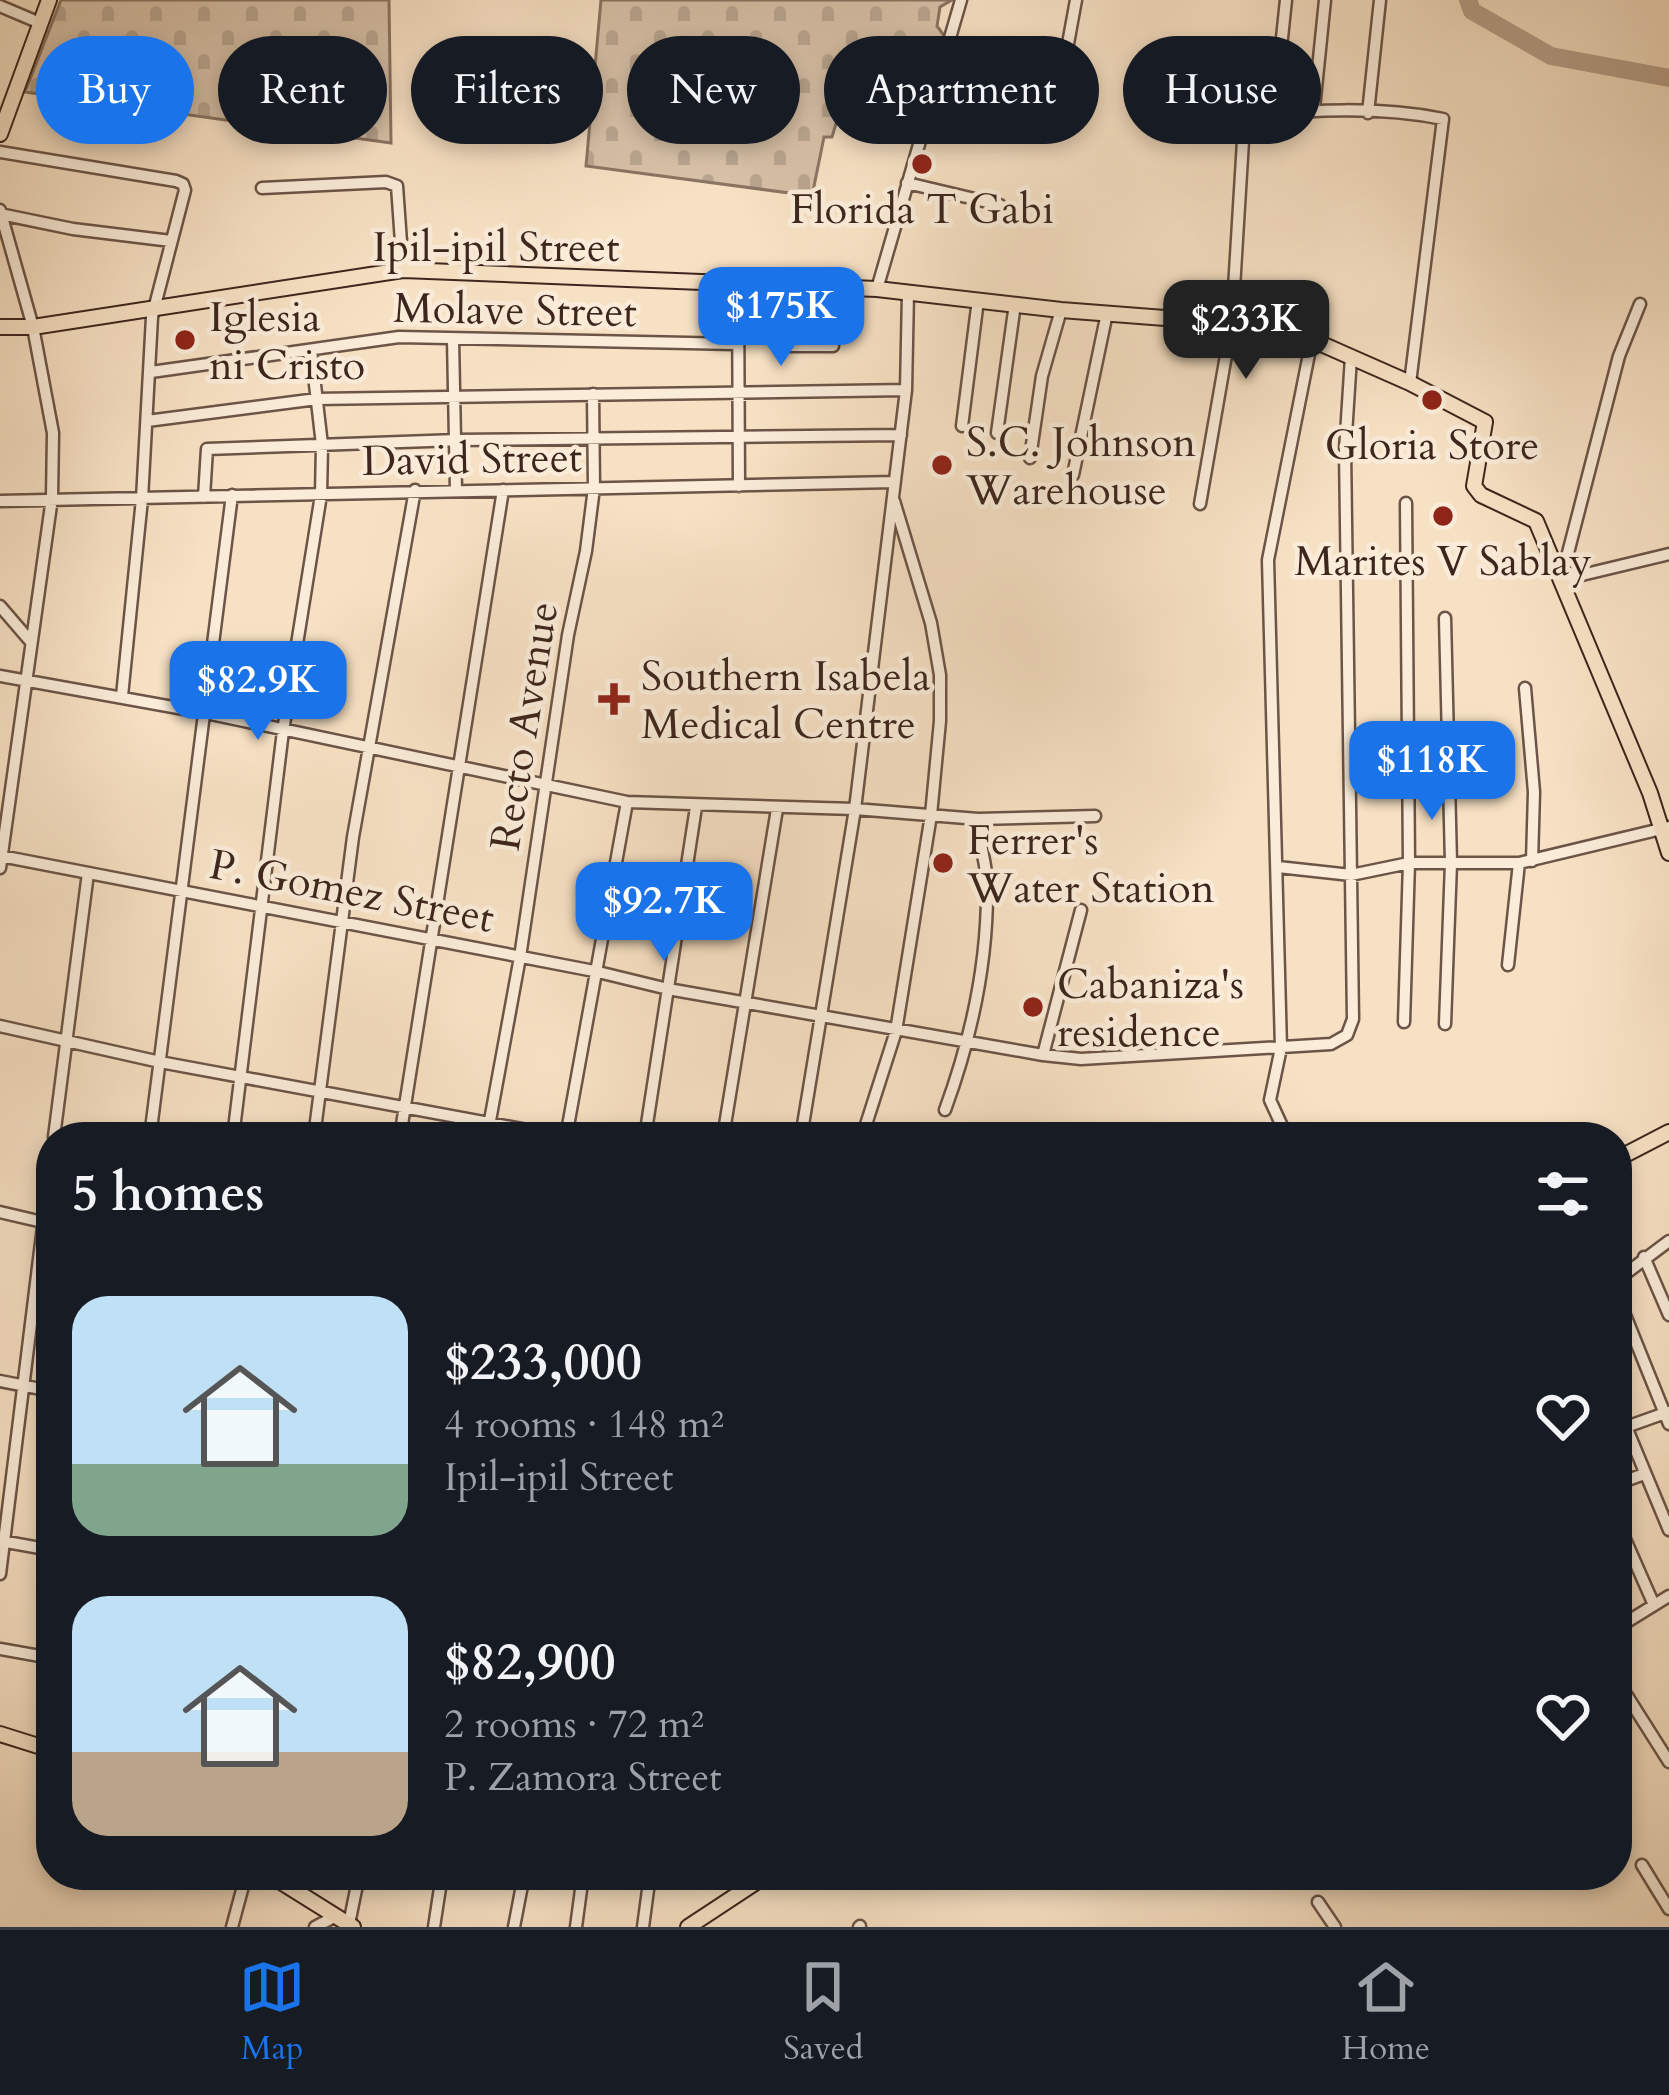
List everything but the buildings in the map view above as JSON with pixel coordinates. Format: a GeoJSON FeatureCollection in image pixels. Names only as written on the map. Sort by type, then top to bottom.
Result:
{"type":"FeatureCollection","features":[{"type":"Feature","properties":{"kind":"main road"},"geometry":{"type":"LineString","coordinates":[[0,134],[50,0]]}},
{"type":"Feature","properties":{"kind":"main road","name":"Ipil-ipil Street"},"geometry":{"type":"LineString","coordinates":[[0,328],[33,327],[403,270],[877,289],[1061,310],[1283,327],[1485,422],[1476,492],[1536,521],[1666,828],[1669,853]]}},
{"type":"Feature","properties":{"kind":"main road"},"geometry":{"type":"LineString","coordinates":[[1632,1151],[1669,1132]]}},
{"type":"Feature","properties":{"kind":"main road"},"geometry":{"type":"LineString","coordinates":[[0,1734],[36,1745]]}},
{"type":"Feature","properties":{"kind":"main road"},"geometry":{"type":"LineString","coordinates":[[292,1890],[343,1924]]}},
{"type":"Feature","properties":{"kind":"main road"},"geometry":{"type":"LineString","coordinates":[[688,1927],[744,1890]]}},
{"type":"Feature","properties":{"kind":"street"},"geometry":{"type":"LineString","coordinates":[[950,36],[961,0]]}},
{"type":"Feature","properties":{"kind":"street"},"geometry":{"type":"LineString","coordinates":[[1069,36],[1076,0]]}},
{"type":"Feature","properties":{"kind":"street"},"geometry":{"type":"LineString","coordinates":[[1282,36],[1286,0]]}},
{"type":"Feature","properties":{"kind":"street"},"geometry":{"type":"LineString","coordinates":[[1321,39],[1325,0]]}},
{"type":"Feature","properties":{"kind":"street"},"geometry":{"type":"LineString","coordinates":[[1368,113],[1380,0]]}},
{"type":"Feature","properties":{"kind":"street"},"geometry":{"type":"LineString","coordinates":[[0,6],[40,23]]}},
{"type":"Feature","properties":{"kind":"street"},"geometry":{"type":"LineString","coordinates":[[1321,109],[1440,117],[1445,125],[1410,383]]}},
{"type":"Feature","properties":{"kind":"street"},"geometry":{"type":"LineString","coordinates":[[877,289],[919,144]]}},
{"type":"Feature","properties":{"kind":"street"},"geometry":{"type":"LineString","coordinates":[[1200,504],[1232,321],[1243,144]]}},
{"type":"Feature","properties":{"kind":"street"},"geometry":{"type":"LineString","coordinates":[[0,152],[183,184],[154,309],[142,499],[122,696]]}},
{"type":"Feature","properties":{"kind":"street"},"geometry":{"type":"LineString","coordinates":[[262,188],[386,182],[397,186],[403,270]]}},
{"type":"Feature","properties":{"kind":"street"},"geometry":{"type":"LineString","coordinates":[[908,183],[1000,205]]}},
{"type":"Feature","properties":{"kind":"street"},"geometry":{"type":"LineString","coordinates":[[0,868],[52,498],[53,433],[33,327],[1,213],[73,229],[171,241]]}},
{"type":"Feature","properties":{"kind":"street"},"geometry":{"type":"LineString","coordinates":[[738,283],[739,486]]}},
{"type":"Feature","properties":{"kind":"street"},"geometry":{"type":"LineString","coordinates":[[804,1122],[855,809],[906,390],[908,293]]}},
{"type":"Feature","properties":{"kind":"street"},"geometry":{"type":"LineString","coordinates":[[962,426],[978,300]]}},
{"type":"Feature","properties":{"kind":"street"},"geometry":{"type":"LineString","coordinates":[[997,433],[1015,304]]}},
{"type":"Feature","properties":{"kind":"street"},"geometry":{"type":"LineString","coordinates":[[1640,304],[1619,356],[1561,580],[1669,554]]}},
{"type":"Feature","properties":{"kind":"street"},"geometry":{"type":"LineString","coordinates":[[1030,458],[1042,376],[1061,310]]}},
{"type":"Feature","properties":{"kind":"street"},"geometry":{"type":"LineString","coordinates":[[1073,475],[1107,313]]}},
{"type":"Feature","properties":{"kind":"street"},"geometry":{"type":"LineString","coordinates":[[739,327],[778,330],[786,346],[832,346]]}},
{"type":"Feature","properties":{"kind":"street","name":"Molave Street"},"geometry":{"type":"LineString","coordinates":[[151,372],[386,338],[736,344]]}},
{"type":"Feature","properties":{"kind":"street"},"geometry":{"type":"LineString","coordinates":[[453,339],[456,490]]}},
{"type":"Feature","properties":{"kind":"street"},"geometry":{"type":"LineString","coordinates":[[1280,1122],[1270,1100],[1281,1048],[1268,560],[1312,339]]}},
{"type":"Feature","properties":{"kind":"street"},"geometry":{"type":"LineString","coordinates":[[235,1122],[283,731],[321,495],[322,445],[311,350]]}},
{"type":"Feature","properties":{"kind":"street"},"geometry":{"type":"LineString","coordinates":[[1351,875],[1346,450],[1352,357]]}},
{"type":"Feature","properties":{"kind":"street"},"geometry":{"type":"LineString","coordinates":[[147,421],[317,399],[906,390]]}},
{"type":"Feature","properties":{"kind":"street","name":"Recto Avenue"},"geometry":{"type":"LineString","coordinates":[[489,1122],[594,488],[592,394]]}},
{"type":"Feature","properties":{"kind":"street"},"geometry":{"type":"LineString","coordinates":[[204,497],[207,449],[457,440],[901,435]]}},
{"type":"Feature","properties":{"kind":"street","name":"David Street"},"geometry":{"type":"LineString","coordinates":[[52,498],[739,486],[894,489]]}},
{"type":"Feature","properties":{"kind":"street"},"geometry":{"type":"LineString","coordinates":[[867,1122],[896,1031],[931,814],[940,722],[940,675],[894,489]]}},
{"type":"Feature","properties":{"kind":"street"},"geometry":{"type":"LineString","coordinates":[[316,1122],[340,922],[415,490]]}},
{"type":"Feature","properties":{"kind":"street"},"geometry":{"type":"LineString","coordinates":[[403,1122],[503,490]]}},
{"type":"Feature","properties":{"kind":"street"},"geometry":{"type":"LineString","coordinates":[[152,1122],[232,495]]}},
{"type":"Feature","properties":{"kind":"street"},"geometry":{"type":"LineString","coordinates":[[0,501],[52,498]]}},
{"type":"Feature","properties":{"kind":"street"},"geometry":{"type":"LineString","coordinates":[[1404,1022],[1409,863],[1406,502]]}},
{"type":"Feature","properties":{"kind":"street"},"geometry":{"type":"LineString","coordinates":[[0,606],[31,642]]}},
{"type":"Feature","properties":{"kind":"street"},"geometry":{"type":"LineString","coordinates":[[1445,617],[1450,863],[1445,1024]]}},
{"type":"Feature","properties":{"kind":"street"},"geometry":{"type":"LineString","coordinates":[[0,676],[122,696],[627,802],[855,809],[978,819],[1095,816]]}},
{"type":"Feature","properties":{"kind":"street"},"geometry":{"type":"LineString","coordinates":[[1508,965],[1534,791],[1525,688]]}},
{"type":"Feature","properties":{"kind":"street"},"geometry":{"type":"LineString","coordinates":[[569,1122],[627,802]]}},
{"type":"Feature","properties":{"kind":"street"},"geometry":{"type":"LineString","coordinates":[[647,1122],[696,807]]}},
{"type":"Feature","properties":{"kind":"street"},"geometry":{"type":"LineString","coordinates":[[725,1122],[777,808]]}},
{"type":"Feature","properties":{"kind":"street"},"geometry":{"type":"LineString","coordinates":[[945,1110],[969,1042],[988,881],[978,819]]}},
{"type":"Feature","properties":{"kind":"street"},"geometry":{"type":"LineString","coordinates":[[1278,867],[1351,875],[1409,863],[1526,862],[1666,828]]}},
{"type":"Feature","properties":{"kind":"street","name":"P. Gomez Street"},"geometry":{"type":"LineString","coordinates":[[2,856],[594,970],[668,989],[1082,1059],[1331,1044],[1347,1035],[1353,1019],[1351,875]]}},
{"type":"Feature","properties":{"kind":"street"},"geometry":{"type":"LineString","coordinates":[[56,1122],[88,873]]}},
{"type":"Feature","properties":{"kind":"street"},"geometry":{"type":"LineString","coordinates":[[1043,1055],[1081,910]]}},
{"type":"Feature","properties":{"kind":"street"},"geometry":{"type":"LineString","coordinates":[[0,1026],[160,1062],[483,1122]]}},
{"type":"Feature","properties":{"kind":"street"},"geometry":{"type":"LineString","coordinates":[[0,1212],[36,1221]]}},
{"type":"Feature","properties":{"kind":"street"},"geometry":{"type":"LineString","coordinates":[[1632,1268],[1669,1241]]}},
{"type":"Feature","properties":{"kind":"street"},"geometry":{"type":"LineString","coordinates":[[1644,1258],[1664,1287],[1669,1315]]}},
{"type":"Feature","properties":{"kind":"street"},"geometry":{"type":"LineString","coordinates":[[0,1574],[36,1301]]}},
{"type":"Feature","properties":{"kind":"street"},"geometry":{"type":"LineString","coordinates":[[1632,1331],[1667,1416],[1632,1425]]}},
{"type":"Feature","properties":{"kind":"street"},"geometry":{"type":"LineString","coordinates":[[0,1382],[36,1388]]}},
{"type":"Feature","properties":{"kind":"street"},"geometry":{"type":"LineString","coordinates":[[1632,1443],[1669,1530]]}},
{"type":"Feature","properties":{"kind":"street"},"geometry":{"type":"LineString","coordinates":[[1632,1478],[1644,1474]]}},
{"type":"Feature","properties":{"kind":"street"},"geometry":{"type":"LineString","coordinates":[[3,1541],[36,1547]]}},
{"type":"Feature","properties":{"kind":"street"},"geometry":{"type":"LineString","coordinates":[[1632,1555],[1654,1604]]}},
{"type":"Feature","properties":{"kind":"street"},"geometry":{"type":"LineString","coordinates":[[1632,1617],[1669,1596]]}},
{"type":"Feature","properties":{"kind":"street"},"geometry":{"type":"LineString","coordinates":[[0,1648],[36,1655]]}},
{"type":"Feature","properties":{"kind":"street"},"geometry":{"type":"LineString","coordinates":[[1632,1704],[1669,1762]]}},
{"type":"Feature","properties":{"kind":"street"},"geometry":{"type":"LineString","coordinates":[[1642,1865],[1669,1909]]}},
{"type":"Feature","properties":{"kind":"street"},"geometry":{"type":"LineString","coordinates":[[232,1927],[242,1890]]}},
{"type":"Feature","properties":{"kind":"street"},"geometry":{"type":"LineString","coordinates":[[315,1927],[343,1924],[354,1890]]}},
{"type":"Feature","properties":{"kind":"street"},"geometry":{"type":"LineString","coordinates":[[434,1927],[440,1890]]}},
{"type":"Feature","properties":{"kind":"street"},"geometry":{"type":"LineString","coordinates":[[514,1927],[521,1890]]}},
{"type":"Feature","properties":{"kind":"street"},"geometry":{"type":"LineString","coordinates":[[576,1927],[581,1890]]}},
{"type":"Feature","properties":{"kind":"street"},"geometry":{"type":"LineString","coordinates":[[643,1927],[648,1890]]}},
{"type":"Feature","properties":{"kind":"street"},"geometry":{"type":"LineString","coordinates":[[1318,1902],[1335,1927]]}},
{"type":"Feature","properties":{"kind":"green space"},"geometry":{"type":"Polygon","coordinates":[[[61,0],[389,0],[391,143],[387,142],[387,36],[218,36],[218,119],[194,116],[194,36],[47,36],[61,0]]]}},
{"type":"Feature","properties":{"kind":"green space"},"geometry":{"type":"Polygon","coordinates":[[[601,0],[952,0],[940,7],[937,26],[944,36],[824,36],[824,137],[812,196],[586,166],[588,144],[603,144],[603,36],[598,36],[601,0]]]}},
{"type":"Feature","properties":{"kind":"green space"},"geometry":{"type":"Polygon","coordinates":[[[36,64],[36,94],[25,92],[36,64]]]}},
{"type":"Feature","properties":{"kind":"waterway"},"geometry":{"type":"LineString","coordinates":[[1468,0],[1472,11],[1551,56],[1669,78]]}},
{"type":"Feature","properties":{"kind":"place","name":"Florida T Gabi"},"geometry":{"type":"Point","coordinates":[922,164]}},
{"type":"Feature","properties":{"kind":"place","name":"Iglesia ni Cristo"},"geometry":{"type":"Point","coordinates":[185,340]}},
{"type":"Feature","properties":{"kind":"place","name":"Gloria Store"},"geometry":{"type":"Point","coordinates":[1432,400]}},
{"type":"Feature","properties":{"kind":"place","name":"S.C. Johnson Warehouse"},"geometry":{"type":"Point","coordinates":[942,465]}},
{"type":"Feature","properties":{"kind":"place","name":"Marites V Sablay"},"geometry":{"type":"Point","coordinates":[1443,516]}},
{"type":"Feature","properties":{"kind":"place","name":"Southern Isabela Medical Centre"},"geometry":{"type":"Point","coordinates":[614,699]}},
{"type":"Feature","properties":{"kind":"place","name":"Ferrer's Water Station"},"geometry":{"type":"Point","coordinates":[943,863]}},
{"type":"Feature","properties":{"kind":"place","name":"Cabaniza's residence"},"geometry":{"type":"Point","coordinates":[1033,1007]}}]}
